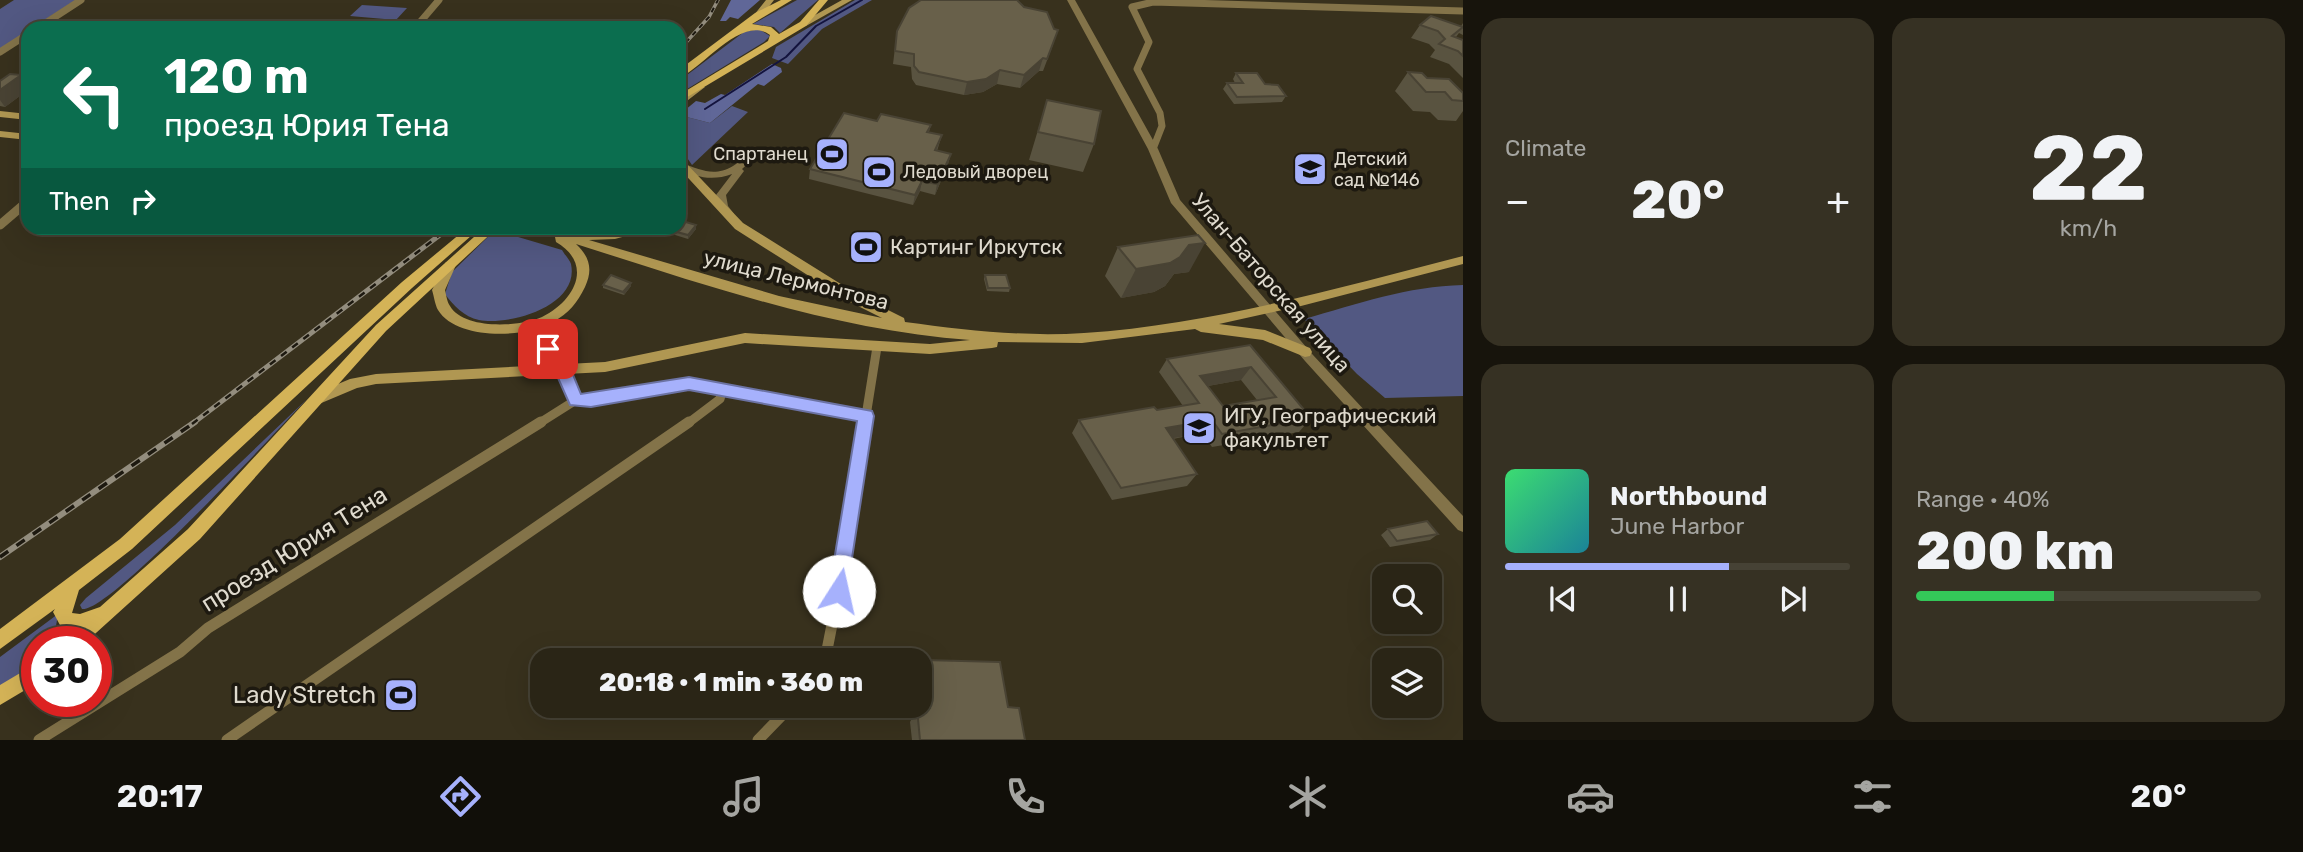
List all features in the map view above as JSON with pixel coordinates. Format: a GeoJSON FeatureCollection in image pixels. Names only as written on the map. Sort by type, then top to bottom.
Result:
{"type":"FeatureCollection","features":[{"type":"Feature","properties":{"kind":"main road"},"geometry":{"type":"LineString","coordinates":[[758,15],[770,0]]}},
{"type":"Feature","properties":{"kind":"main road"},"geometry":{"type":"LineString","coordinates":[[686,70],[758,15],[788,0]]}},
{"type":"Feature","properties":{"kind":"main road"},"geometry":{"type":"LineString","coordinates":[[803,24],[824,0]]}},
{"type":"Feature","properties":{"kind":"main road"},"geometry":{"type":"LineString","coordinates":[[686,97],[772,42],[848,0]]}},
{"type":"Feature","properties":{"kind":"main road"},"geometry":{"type":"LineString","coordinates":[[732,35],[748,27],[760,26],[774,32],[776,38],[772,42]]}},
{"type":"Feature","properties":{"kind":"main road"},"geometry":{"type":"LineString","coordinates":[[0,114],[21,116]]}},
{"type":"Feature","properties":{"kind":"main road"},"geometry":{"type":"LineString","coordinates":[[0,134],[21,136]]}},
{"type":"Feature","properties":{"kind":"main road"},"geometry":{"type":"LineString","coordinates":[[686,170],[739,226],[865,305],[905,324],[944,333]]}},
{"type":"Feature","properties":{"kind":"main road"},"geometry":{"type":"LineString","coordinates":[[0,640],[127,544],[407,285],[466,235]]}},
{"type":"Feature","properties":{"kind":"main road"},"geometry":{"type":"LineString","coordinates":[[93,626],[203,525],[387,323],[483,235]]}},
{"type":"Feature","properties":{"kind":"main road"},"geometry":{"type":"LineString","coordinates":[[455,259],[443,274],[438,288],[440,302],[448,314],[462,323],[482,330],[506,331],[532,326],[567,305],[580,287],[584,270],[581,256],[571,245],[549,235]]}},
{"type":"Feature","properties":{"kind":"main road","name":"улица Лермонтова"},"geometry":{"type":"LineString","coordinates":[[561,235],[807,309],[867,322],[944,333],[1029,339],[1106,335],[1189,326],[1463,260]]}},
{"type":"Feature","properties":{"kind":"main road"},"geometry":{"type":"LineString","coordinates":[[578,235],[608,235]]}},
{"type":"Feature","properties":{"kind":"main road"},"geometry":{"type":"LineString","coordinates":[[1189,326],[1265,335],[1305,352]]}},
{"type":"Feature","properties":{"kind":"main road"},"geometry":{"type":"LineString","coordinates":[[319,398],[355,383],[376,379],[616,365],[719,341],[745,338],[935,349],[1029,339]]}},
{"type":"Feature","properties":{"kind":"main road"},"geometry":{"type":"LineString","coordinates":[[76,585],[65,601],[62,612],[68,621],[80,622],[109,613]]}},
{"type":"Feature","properties":{"kind":"main road"},"geometry":{"type":"LineString","coordinates":[[0,696],[21,682]]}},
{"type":"Feature","properties":{"kind":"street"},"geometry":{"type":"LineString","coordinates":[[48,21],[81,0]]}},
{"type":"Feature","properties":{"kind":"street"},"geometry":{"type":"LineString","coordinates":[[421,21],[439,0]]}},
{"type":"Feature","properties":{"kind":"street","name":"Улан-Баторская улица"},"geometry":{"type":"LineString","coordinates":[[1071,0],[1153,149],[1175,201],[1305,352],[1463,526]]}},
{"type":"Feature","properties":{"kind":"street"},"geometry":{"type":"LineString","coordinates":[[1317,0],[1326,8]]}},
{"type":"Feature","properties":{"kind":"street"},"geometry":{"type":"LineString","coordinates":[[1153,149],[1162,127],[1160,113],[1137,69],[1149,42],[1132,7],[1153,2],[1463,11]]}},
{"type":"Feature","properties":{"kind":"street"},"geometry":{"type":"LineString","coordinates":[[0,52],[21,38]]}},
{"type":"Feature","properties":{"kind":"street"},"geometry":{"type":"LineString","coordinates":[[686,167],[699,175],[712,177],[733,171],[748,159],[721,195],[723,206],[729,215]]}},
{"type":"Feature","properties":{"kind":"street"},"geometry":{"type":"LineString","coordinates":[[0,225],[21,207]]}},
{"type":"Feature","properties":{"kind":"street"},"geometry":{"type":"LineString","coordinates":[[532,326],[562,369],[576,400]]}},
{"type":"Feature","properties":{"kind":"street"},"geometry":{"type":"LineString","coordinates":[[827,648],[843,569],[877,347]]}},
{"type":"Feature","properties":{"kind":"street","name":"проезд Юрия Тена"},"geometry":{"type":"LineString","coordinates":[[39,740],[180,652],[208,628],[576,400],[591,401],[689,383],[866,416]]}},
{"type":"Feature","properties":{"kind":"street"},"geometry":{"type":"LineString","coordinates":[[227,740],[654,447],[720,399],[723,388]]}},
{"type":"Feature","properties":{"kind":"street"},"geometry":{"type":"LineString","coordinates":[[758,740],[779,718]]}},
{"type":"Feature","properties":{"kind":"shaded area"},"geometry":{"type":"Polygon","coordinates":[[[14,0],[76,0],[43,21],[21,21],[21,36],[0,49],[0,9],[14,0]]]}},
{"type":"Feature","properties":{"kind":"shaded area"},"geometry":{"type":"Polygon","coordinates":[[[731,0],[760,0],[738,19],[730,17],[726,21],[720,21],[731,0]]]}},
{"type":"Feature","properties":{"kind":"shaded area"},"geometry":{"type":"Polygon","coordinates":[[[797,0],[818,0],[780,33],[774,27],[753,24],[797,0]]]}},
{"type":"Feature","properties":{"kind":"shaded area"},"geometry":{"type":"Polygon","coordinates":[[[855,0],[872,0],[822,29],[788,64],[772,58],[776,47],[855,0]]]}},
{"type":"Feature","properties":{"kind":"shaded area"},"geometry":{"type":"Polygon","coordinates":[[[362,5],[407,8],[396,20],[350,16],[362,5]]]}},
{"type":"Feature","properties":{"kind":"shaded area"},"geometry":{"type":"Polygon","coordinates":[[[759,29],[770,36],[686,90],[686,76],[744,32],[759,29]]]}},
{"type":"Feature","properties":{"kind":"shaded area"},"geometry":{"type":"Polygon","coordinates":[[[772,64],[781,68],[782,72],[764,86],[758,84],[710,123],[686,117],[686,109],[696,101],[705,103],[721,94],[725,95],[772,64]]]}},
{"type":"Feature","properties":{"kind":"shaded area"},"geometry":{"type":"Polygon","coordinates":[[[732,106],[748,112],[692,165],[686,156],[686,117],[710,123],[732,106]]]}},
{"type":"Feature","properties":{"kind":"shaded area"},"geometry":{"type":"Polygon","coordinates":[[[490,235],[512,235],[562,250],[571,264],[571,279],[565,291],[554,302],[540,310],[507,320],[479,320],[459,310],[445,294],[452,272],[490,235]]]}},
{"type":"Feature","properties":{"kind":"shaded area"},"geometry":{"type":"Polygon","coordinates":[[[1463,285],[1463,396],[1385,398],[1357,374],[1304,319],[1402,292],[1463,285]]]}},
{"type":"Feature","properties":{"kind":"shaded area"},"geometry":{"type":"Polygon","coordinates":[[[306,400],[157,553],[98,603],[82,609],[80,605],[86,598],[175,525],[306,400]]]}},
{"type":"Feature","properties":{"kind":"shaded area"},"geometry":{"type":"Polygon","coordinates":[[[58,614],[56,626],[42,626],[58,614]]]}},
{"type":"Feature","properties":{"kind":"shaded area"},"geometry":{"type":"Polygon","coordinates":[[[21,641],[21,673],[0,687],[0,657],[21,641]]]}},
{"type":"Feature","properties":{"kind":"building"},"geometry":{"type":"Polygon","coordinates":[[[921,0],[1017,0],[1024,7],[1047,12],[1054,29],[1058,30],[1047,59],[1043,58],[1024,75],[1000,70],[986,79],[967,82],[919,72],[914,66],[914,54],[895,51],[897,31],[909,8],[921,0]]]}},
{"type":"Feature","properties":{"kind":"building"},"geometry":{"type":"Polygon","coordinates":[[[1431,16],[1463,27],[1452,36],[1463,40],[1463,56],[1458,51],[1439,44],[1445,39],[1438,31],[1420,25],[1431,16]]]}},
{"type":"Feature","properties":{"kind":"building"},"geometry":{"type":"Polygon","coordinates":[[[1408,72],[1422,73],[1427,78],[1449,79],[1463,93],[1463,101],[1452,100],[1445,92],[1426,92],[1408,72]]]}},
{"type":"Feature","properties":{"kind":"building"},"geometry":{"type":"Polygon","coordinates":[[[1236,73],[1257,73],[1265,84],[1278,85],[1286,96],[1237,97],[1227,83],[1243,83],[1236,73]]]}},
{"type":"Feature","properties":{"kind":"building"},"geometry":{"type":"Polygon","coordinates":[[[10,74],[21,75],[0,90],[0,81],[10,74]]]}},
{"type":"Feature","properties":{"kind":"building"},"geometry":{"type":"Polygon","coordinates":[[[1047,100],[1101,111],[1094,144],[1038,132],[1047,100]]]}},
{"type":"Feature","properties":{"kind":"building","name":"Ледовый дворец"},"geometry":{"type":"Polygon","coordinates":[[[844,113],[877,121],[881,114],[931,125],[927,132],[942,135],[935,150],[951,154],[937,184],[922,181],[915,195],[810,169],[844,113]]]}},
{"type":"Feature","properties":{"kind":"building"},"geometry":{"type":"Polygon","coordinates":[[[686,222],[696,225],[686,234],[686,222]]]}},
{"type":"Feature","properties":{"kind":"building"},"geometry":{"type":"Polygon","coordinates":[[[1198,235],[1205,243],[1189,245],[1180,257],[1170,263],[1136,269],[1118,247],[1198,235]]]}},
{"type":"Feature","properties":{"kind":"building"},"geometry":{"type":"Polygon","coordinates":[[[611,275],[631,283],[623,292],[603,285],[611,275]]]}},
{"type":"Feature","properties":{"kind":"building"},"geometry":{"type":"Polygon","coordinates":[[[985,275],[1006,275],[1010,288],[988,288],[985,275]]]}},
{"type":"Feature","properties":{"kind":"building"},"geometry":{"type":"Polygon","coordinates":[[[1250,345],[1311,418],[1222,434],[1212,420],[1166,428],[1197,474],[1121,488],[1079,420],[1154,407],[1157,410],[1199,403],[1167,359],[1250,345]],[[1251,367],[1200,376],[1223,406],[1276,397],[1251,367]]]}},
{"type":"Feature","properties":{"kind":"building"},"geometry":{"type":"Polygon","coordinates":[[[1427,521],[1438,534],[1397,541],[1388,529],[1427,521]]]}},
{"type":"Feature","properties":{"kind":"building"},"geometry":{"type":"Polygon","coordinates":[[[932,660],[1000,662],[1008,707],[1019,708],[1025,740],[920,740],[918,718],[932,718],[932,660]]]}},
{"type":"Feature","properties":{"kind":"waterway"},"geometry":{"type":"LineString","coordinates":[[705,109],[786,57],[816,26],[862,0]]}},
{"type":"Feature","properties":{"kind":"railway"},"geometry":{"type":"LineString","coordinates":[[686,42],[709,17],[718,0]]}},
{"type":"Feature","properties":{"kind":"railway"},"geometry":{"type":"LineString","coordinates":[[192,424],[440,235]]}},
{"type":"Feature","properties":{"kind":"railway"},"geometry":{"type":"LineString","coordinates":[[0,557],[195,422]]}},
{"type":"Feature","properties":{"kind":"place","name":"Спартанец"},"geometry":{"type":"Point","coordinates":[832,154]}},
{"type":"Feature","properties":{"kind":"place","name":"Детский сад №146"},"geometry":{"type":"Point","coordinates":[1310,169]}},
{"type":"Feature","properties":{"kind":"place","name":"Ледовый дворец"},"geometry":{"type":"Point","coordinates":[879,172]}},
{"type":"Feature","properties":{"kind":"place","name":"Картинг Иркутск"},"geometry":{"type":"Point","coordinates":[866,247]}},
{"type":"Feature","properties":{"kind":"place","name":"ИГУ, Географический факультет"},"geometry":{"type":"Point","coordinates":[1199,428]}},
{"type":"Feature","properties":{"kind":"place","name":"Lady Stretch"},"geometry":{"type":"Point","coordinates":[401,695]}},
{"type":"Feature","properties":{"kind":"route"},"geometry":{"type":"LineString","coordinates":[[548,349],[562,369],[576,400],[591,401],[689,383],[866,416],[839,591]]}}]}
